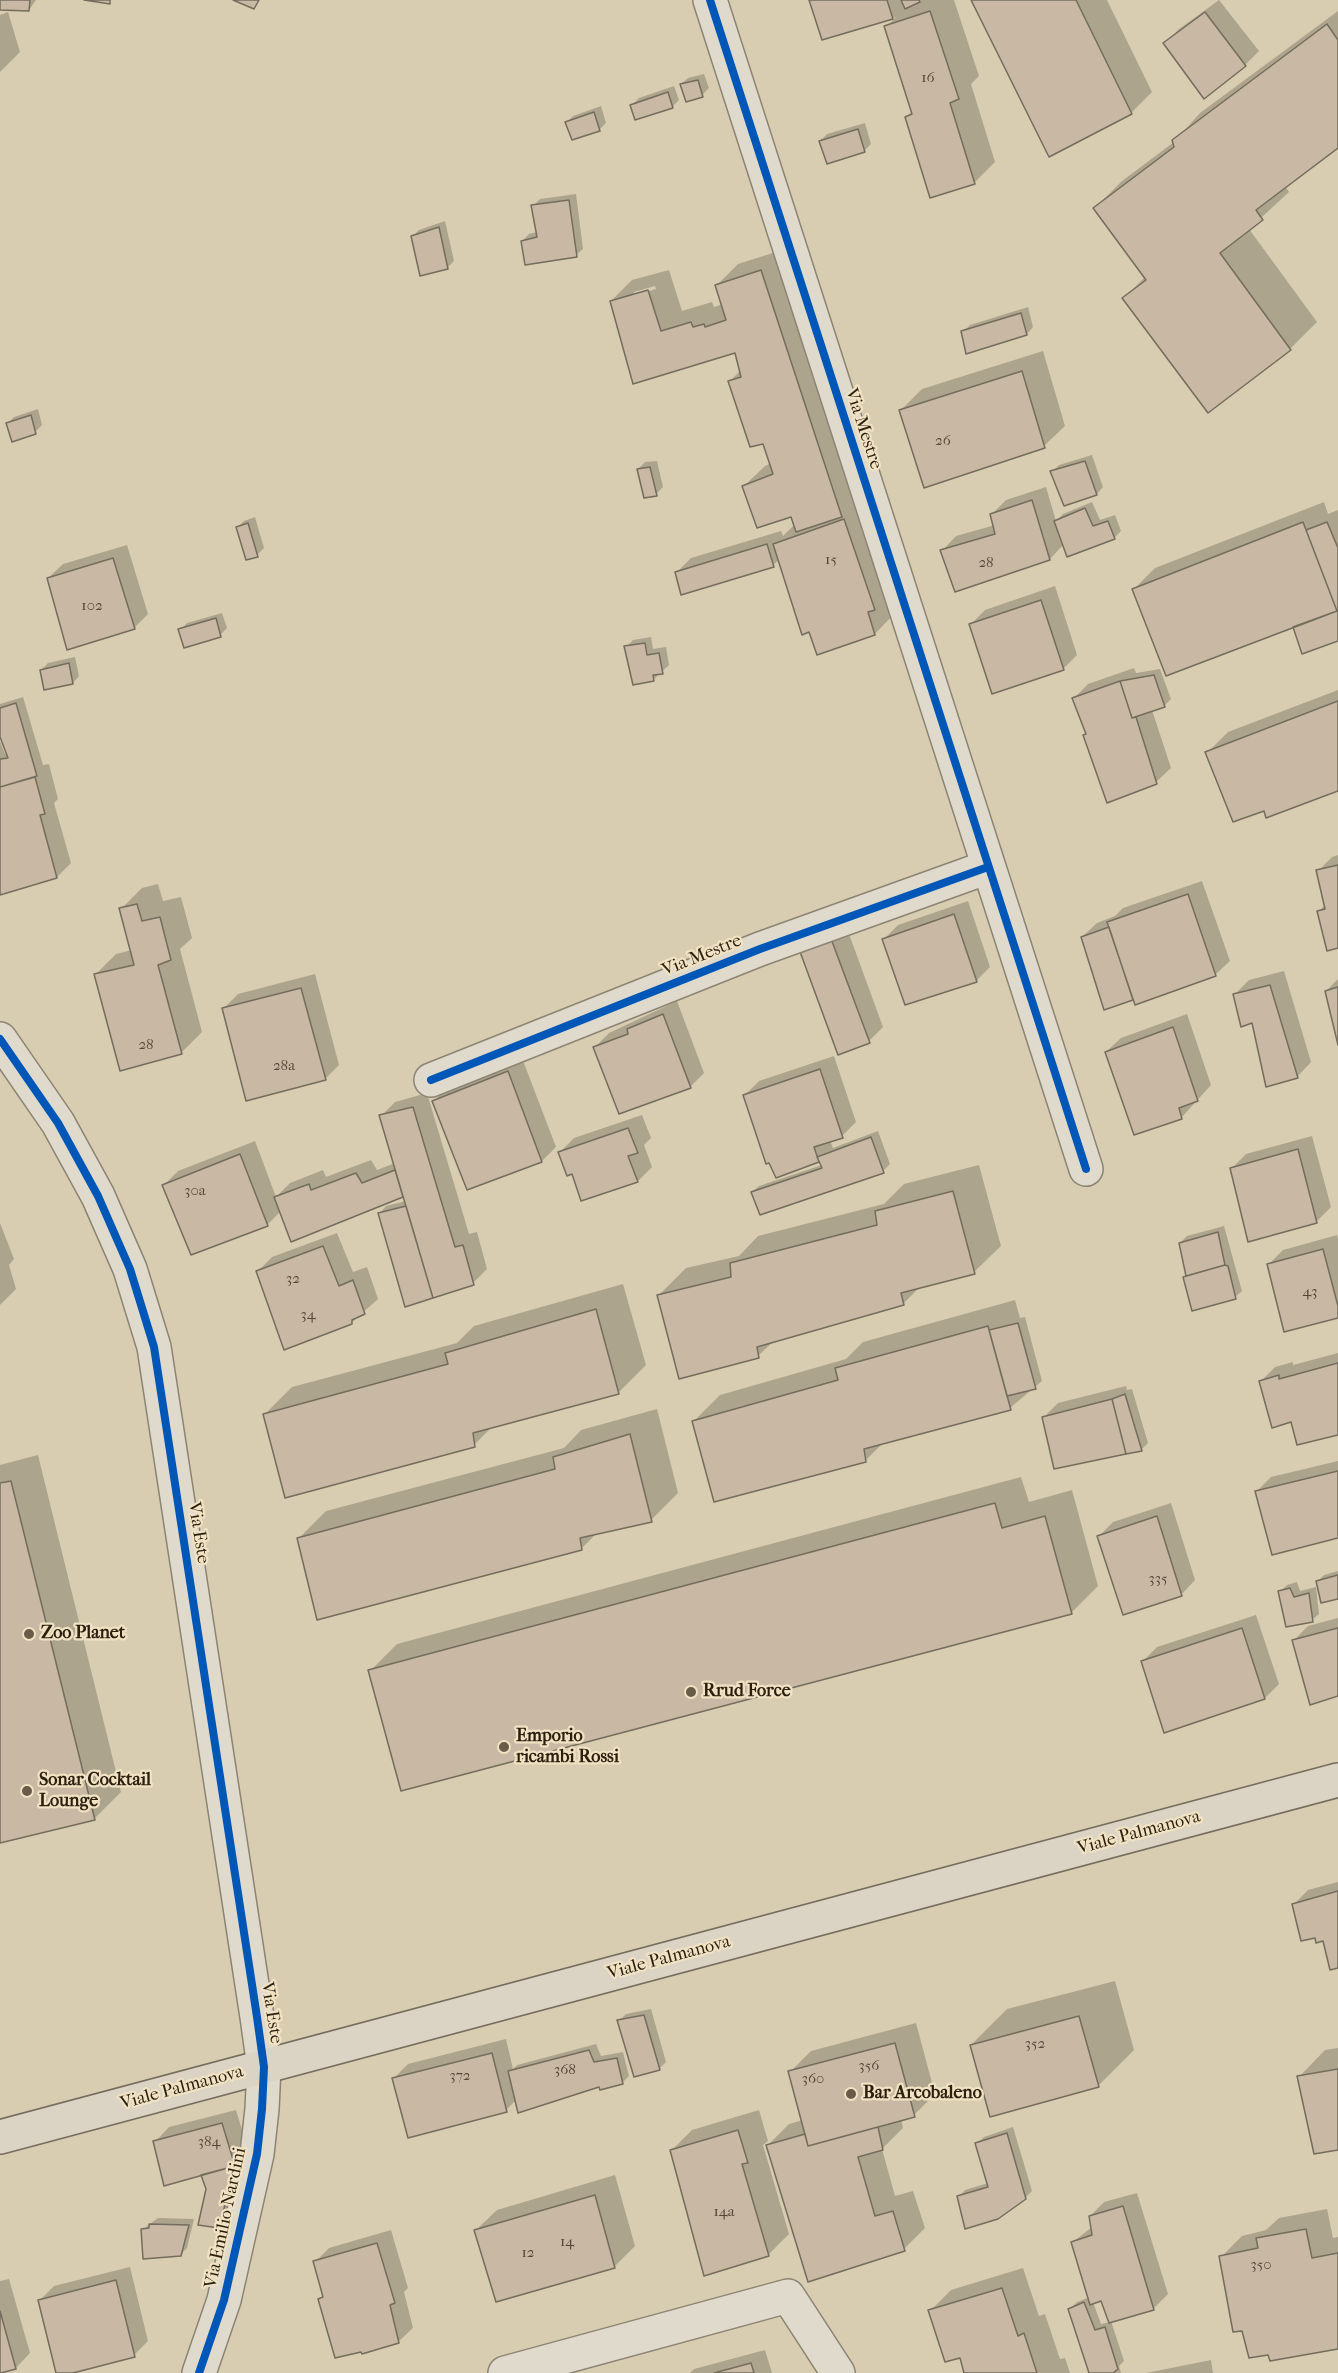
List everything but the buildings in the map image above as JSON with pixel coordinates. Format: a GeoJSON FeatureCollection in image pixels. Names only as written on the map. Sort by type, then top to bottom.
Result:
{"type":"FeatureCollection","features":[{"type":"Feature","properties":{"kind":"main road","name":"Viale Palmanova"},"geometry":{"type":"LineString","coordinates":[[0,2137],[1338,1780]]}},
{"type":"Feature","properties":{"kind":"street","name":"Via Mestre"},"geometry":{"type":"LineString","coordinates":[[710,0],[1086,1169]]}},
{"type":"Feature","properties":{"kind":"street","name":"Via Mestre"},"geometry":{"type":"LineString","coordinates":[[430,1080],[760,949],[988,867]]}},
{"type":"Feature","properties":{"kind":"street","name":"Via Este"},"geometry":{"type":"LineString","coordinates":[[0,1039],[58,1123],[98,1196],[130,1269],[154,1347],[264,2067]]}},
{"type":"Feature","properties":{"kind":"street","name":"Via Emilio Nardini"},"geometry":{"type":"LineString","coordinates":[[199,2373],[224,2300],[239,2240],[256,2154],[262,2109],[264,2067]]}},
{"type":"Feature","properties":{"kind":"street"},"geometry":{"type":"LineString","coordinates":[[505,2373],[788,2296],[838,2373]]}},
{"type":"Feature","properties":{"kind":"cycle path"},"geometry":{"type":"LineString","coordinates":[[710,0],[1086,1169]]}},
{"type":"Feature","properties":{"kind":"cycle path"},"geometry":{"type":"LineString","coordinates":[[431,1080],[760,949],[988,867]]}},
{"type":"Feature","properties":{"kind":"cycle path"},"geometry":{"type":"LineString","coordinates":[[0,1039],[58,1123],[98,1196],[130,1269],[154,1347],[257,2017],[264,2067],[257,2154],[224,2300],[199,2373]]}},
{"type":"Feature","properties":{"kind":"place","name":"Zoo Planet"},"geometry":{"type":"Point","coordinates":[29,1634]}},
{"type":"Feature","properties":{"kind":"place","name":"Rrud Force"},"geometry":{"type":"Point","coordinates":[691,1692]}},
{"type":"Feature","properties":{"kind":"place","name":"Emporio ricambi Rossi"},"geometry":{"type":"Point","coordinates":[504,1747]}},
{"type":"Feature","properties":{"kind":"place","name":"Sonar Cocktail Lounge"},"geometry":{"type":"Point","coordinates":[27,1791]}},
{"type":"Feature","properties":{"kind":"place","name":"Bar Arcobaleno"},"geometry":{"type":"Point","coordinates":[851,2094]}}]}
